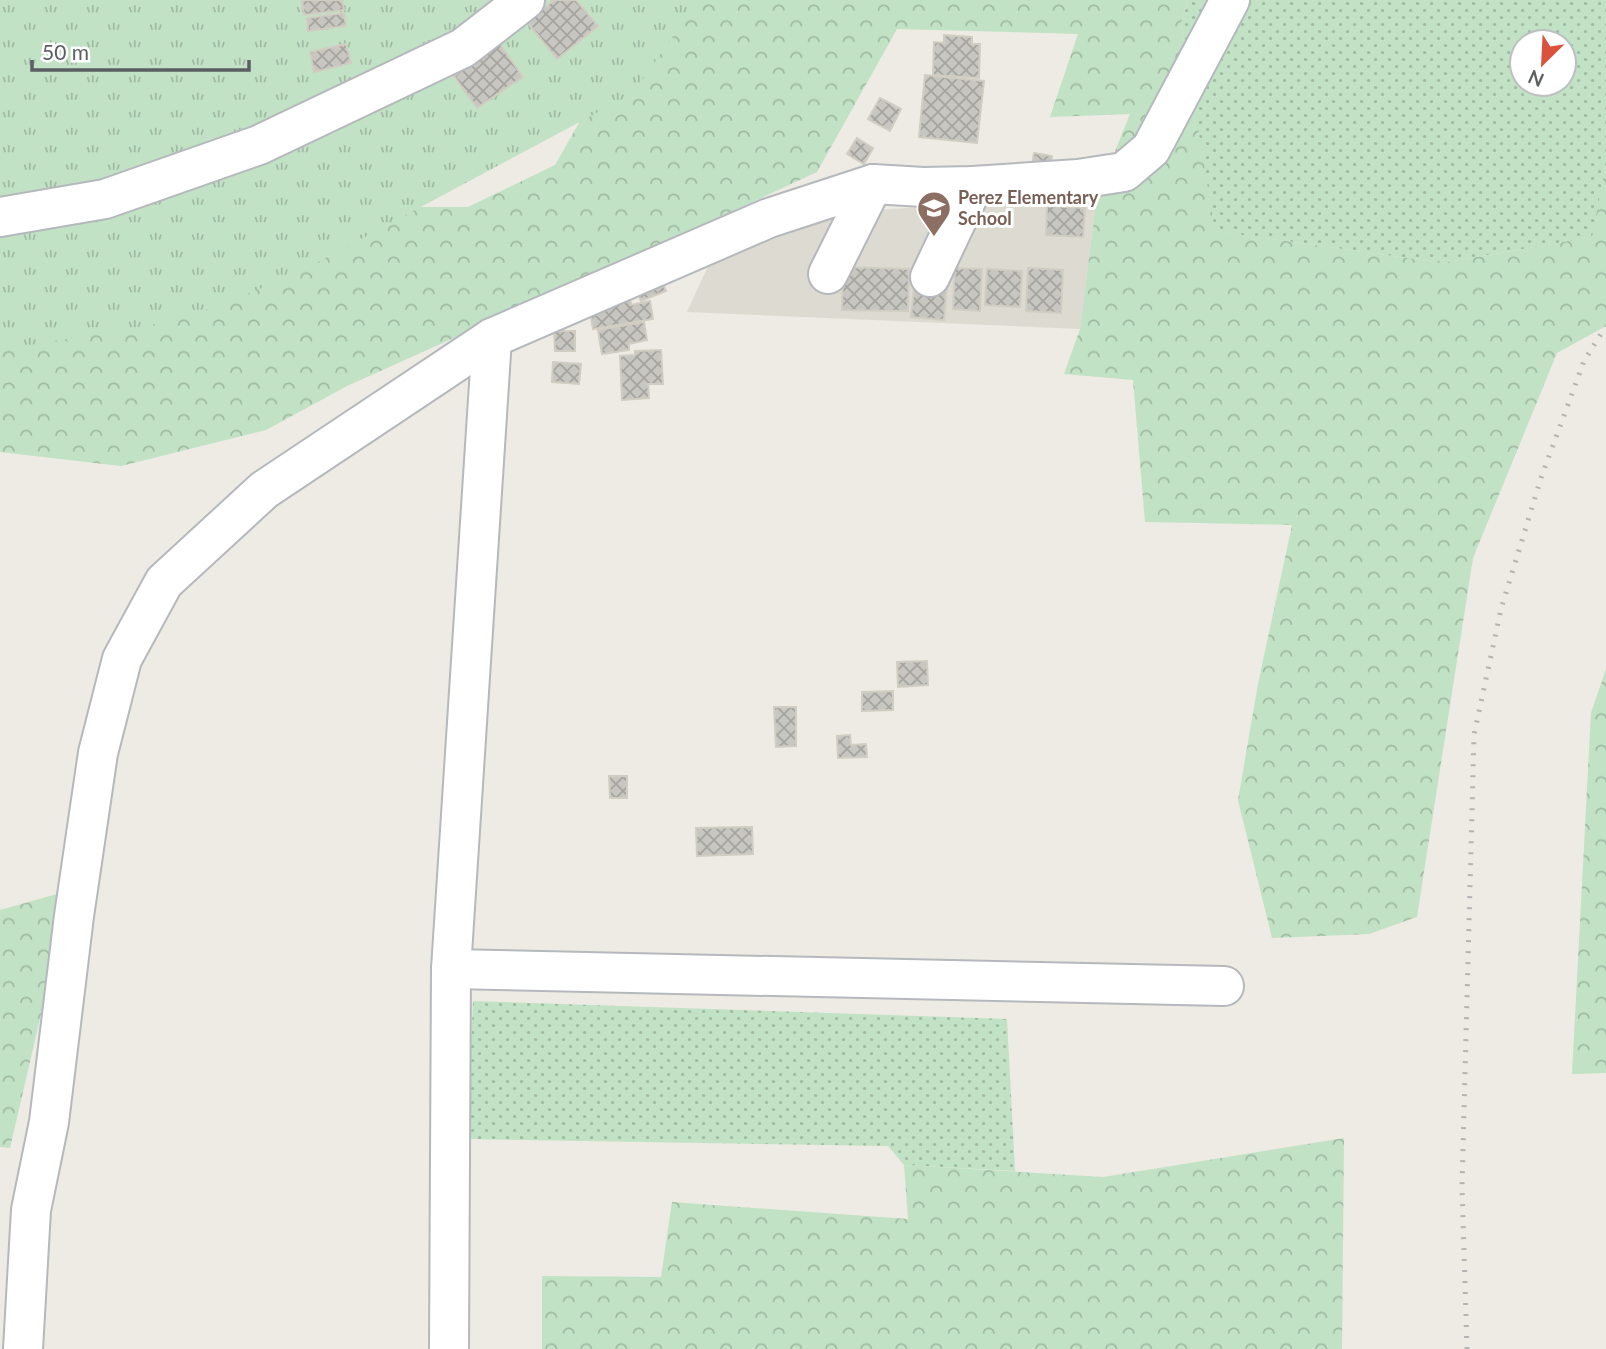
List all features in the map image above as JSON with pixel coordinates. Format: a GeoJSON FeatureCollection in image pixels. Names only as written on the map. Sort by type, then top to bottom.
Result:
{"type":"FeatureCollection","features":[{"type":"Feature","properties":{"kind":"street"},"geometry":{"type":"LineString","coordinates":[[0,217],[105,199],[259,145],[463,48],[526,0]]}},
{"type":"Feature","properties":{"kind":"street"},"geometry":{"type":"LineString","coordinates":[[16,1343],[16,1208],[49,1122],[97,753],[122,659],[164,582],[264,490],[492,338],[769,218],[873,184],[973,186],[1079,179],[1124,172],[1151,149],[1230,0]]}},
{"type":"Feature","properties":{"kind":"street"},"geometry":{"type":"LineString","coordinates":[[828,274],[873,184]]}},
{"type":"Feature","properties":{"kind":"street"},"geometry":{"type":"LineString","coordinates":[[930,277],[973,186]]}},
{"type":"Feature","properties":{"kind":"street"},"geometry":{"type":"LineString","coordinates":[[449,1349],[451,969],[492,338]]}},
{"type":"Feature","properties":{"kind":"street"},"geometry":{"type":"LineString","coordinates":[[451,969],[1224,986]]}},
{"type":"Feature","properties":{"kind":"shaded area","name":"Perez Elementary School"},"geometry":{"type":"Polygon","coordinates":[[[1097,196],[1080,329],[687,312],[709,264],[843,212],[1097,196]]]}},
{"type":"Feature","properties":{"kind":"green space"},"geometry":{"type":"Polygon","coordinates":[[[0,0],[699,0],[632,94],[290,277],[179,320],[0,350],[0,0]]]}},
{"type":"Feature","properties":{"kind":"green space"},"geometry":{"type":"Polygon","coordinates":[[[638,0],[1188,0],[1181,24],[1215,231],[1442,263],[1592,237],[1606,164],[1606,326],[1557,353],[1473,558],[1417,917],[1369,934],[1272,938],[1238,800],[1258,684],[1292,525],[1145,522],[1133,380],[1064,374],[1080,329],[1097,196],[1130,114],[1050,117],[1078,34],[897,29],[817,172],[347,386],[266,430],[121,466],[0,452],[0,319],[372,207],[468,207],[555,165],[595,95],[638,0]]]}},
{"type":"Feature","properties":{"kind":"green space"},"geometry":{"type":"Polygon","coordinates":[[[1188,0],[1606,0],[1606,164],[1593,237],[1442,263],[1214,231],[1181,24],[1188,0]]]}},
{"type":"Feature","properties":{"kind":"green space"},"geometry":{"type":"Polygon","coordinates":[[[1606,669],[1606,1073],[1572,1074],[1591,713],[1606,669]]]}},
{"type":"Feature","properties":{"kind":"green space"},"geometry":{"type":"Polygon","coordinates":[[[57,894],[48,984],[10,1148],[0,1147],[0,910],[57,894]]]}},
{"type":"Feature","properties":{"kind":"green space"},"geometry":{"type":"Polygon","coordinates":[[[473,1001],[1007,1019],[1015,1171],[904,1165],[888,1146],[467,1139],[473,1001]]]}},
{"type":"Feature","properties":{"kind":"green space"},"geometry":{"type":"Polygon","coordinates":[[[1344,1138],[1342,1349],[542,1349],[542,1276],[661,1277],[672,1202],[908,1219],[904,1165],[1103,1177],[1344,1138]]]}},
{"type":"Feature","properties":{"kind":"building"},"geometry":{"type":"Polygon","coordinates":[[[302,0],[342,0],[344,10],[304,15],[302,0]]]}},
{"type":"Feature","properties":{"kind":"building"},"geometry":{"type":"Polygon","coordinates":[[[554,0],[576,0],[598,26],[557,59],[527,22],[554,0]]]}},
{"type":"Feature","properties":{"kind":"building"},"geometry":{"type":"Polygon","coordinates":[[[344,13],[346,26],[308,31],[307,18],[344,13]]]}},
{"type":"Feature","properties":{"kind":"building"},"geometry":{"type":"Polygon","coordinates":[[[944,35],[972,37],[972,44],[980,44],[979,78],[933,75],[934,42],[944,43],[944,35]]]}},
{"type":"Feature","properties":{"kind":"building"},"geometry":{"type":"Polygon","coordinates":[[[346,44],[351,63],[314,72],[310,52],[346,44]]]}},
{"type":"Feature","properties":{"kind":"building"},"geometry":{"type":"Polygon","coordinates":[[[500,44],[523,77],[477,108],[454,76],[500,44]]]}},
{"type":"Feature","properties":{"kind":"building"},"geometry":{"type":"Polygon","coordinates":[[[925,75],[984,81],[977,143],[919,137],[925,75]]]}},
{"type":"Feature","properties":{"kind":"building"},"geometry":{"type":"Polygon","coordinates":[[[880,98],[901,109],[890,131],[868,119],[880,98]]]}},
{"type":"Feature","properties":{"kind":"building"},"geometry":{"type":"Polygon","coordinates":[[[857,138],[873,148],[864,164],[847,154],[857,138]]]}},
{"type":"Feature","properties":{"kind":"building"},"geometry":{"type":"Polygon","coordinates":[[[1034,153],[1052,156],[1049,175],[1031,172],[1034,153]]]}},
{"type":"Feature","properties":{"kind":"building"},"geometry":{"type":"Polygon","coordinates":[[[1047,206],[1085,208],[1083,237],[1046,235],[1047,206]]]}},
{"type":"Feature","properties":{"kind":"building"},"geometry":{"type":"Polygon","coordinates":[[[843,267],[909,269],[908,311],[842,310],[843,267]]]}},
{"type":"Feature","properties":{"kind":"building"},"geometry":{"type":"Polygon","coordinates":[[[955,268],[982,269],[980,311],[953,309],[955,268]]]}},
{"type":"Feature","properties":{"kind":"building"},"geometry":{"type":"Polygon","coordinates":[[[1028,268],[1063,270],[1061,313],[1026,311],[1028,268]]]}},
{"type":"Feature","properties":{"kind":"building"},"geometry":{"type":"Polygon","coordinates":[[[987,269],[1022,271],[1020,307],[985,305],[987,269]]]}},
{"type":"Feature","properties":{"kind":"building"},"geometry":{"type":"Polygon","coordinates":[[[658,272],[666,291],[641,301],[634,281],[658,272]]]}},
{"type":"Feature","properties":{"kind":"building"},"geometry":{"type":"Polygon","coordinates":[[[915,278],[947,281],[944,320],[911,317],[915,278]]]}},
{"type":"Feature","properties":{"kind":"building"},"geometry":{"type":"Polygon","coordinates":[[[630,299],[631,305],[650,301],[653,319],[593,329],[589,305],[630,299]]]}},
{"type":"Feature","properties":{"kind":"building"},"geometry":{"type":"Polygon","coordinates":[[[644,322],[647,340],[629,344],[629,350],[602,354],[598,330],[644,322]]]}},
{"type":"Feature","properties":{"kind":"building"},"geometry":{"type":"Polygon","coordinates":[[[554,331],[575,331],[575,351],[555,351],[554,331]]]}},
{"type":"Feature","properties":{"kind":"building"},"geometry":{"type":"Polygon","coordinates":[[[661,350],[663,384],[648,384],[649,398],[622,400],[620,356],[635,355],[635,351],[661,350]]]}},
{"type":"Feature","properties":{"kind":"building"},"geometry":{"type":"Polygon","coordinates":[[[553,362],[581,364],[579,384],[552,382],[553,362]]]}},
{"type":"Feature","properties":{"kind":"building"},"geometry":{"type":"Polygon","coordinates":[[[927,661],[928,685],[898,687],[897,662],[927,661]]]}},
{"type":"Feature","properties":{"kind":"building"},"geometry":{"type":"Polygon","coordinates":[[[893,691],[893,710],[862,711],[862,692],[893,691]]]}},
{"type":"Feature","properties":{"kind":"building"},"geometry":{"type":"Polygon","coordinates":[[[774,707],[796,707],[796,746],[776,747],[774,707]]]}},
{"type":"Feature","properties":{"kind":"building"},"geometry":{"type":"Polygon","coordinates":[[[850,735],[851,745],[866,744],[867,757],[838,758],[837,736],[850,735]]]}},
{"type":"Feature","properties":{"kind":"building"},"geometry":{"type":"Polygon","coordinates":[[[609,776],[627,776],[627,798],[610,798],[609,776]]]}},
{"type":"Feature","properties":{"kind":"building"},"geometry":{"type":"Polygon","coordinates":[[[752,827],[753,854],[697,856],[696,828],[752,827]]]}},
{"type":"Feature","properties":{"kind":"railway"},"geometry":{"type":"LineString","coordinates":[[1467,1349],[1462,1187],[1474,735],[1501,609],[1541,478],[1584,361],[1606,326]]}},
{"type":"Feature","properties":{"kind":"place","name":"Perez Elementary School"},"geometry":{"type":"Point","coordinates":[934,238]}}]}
